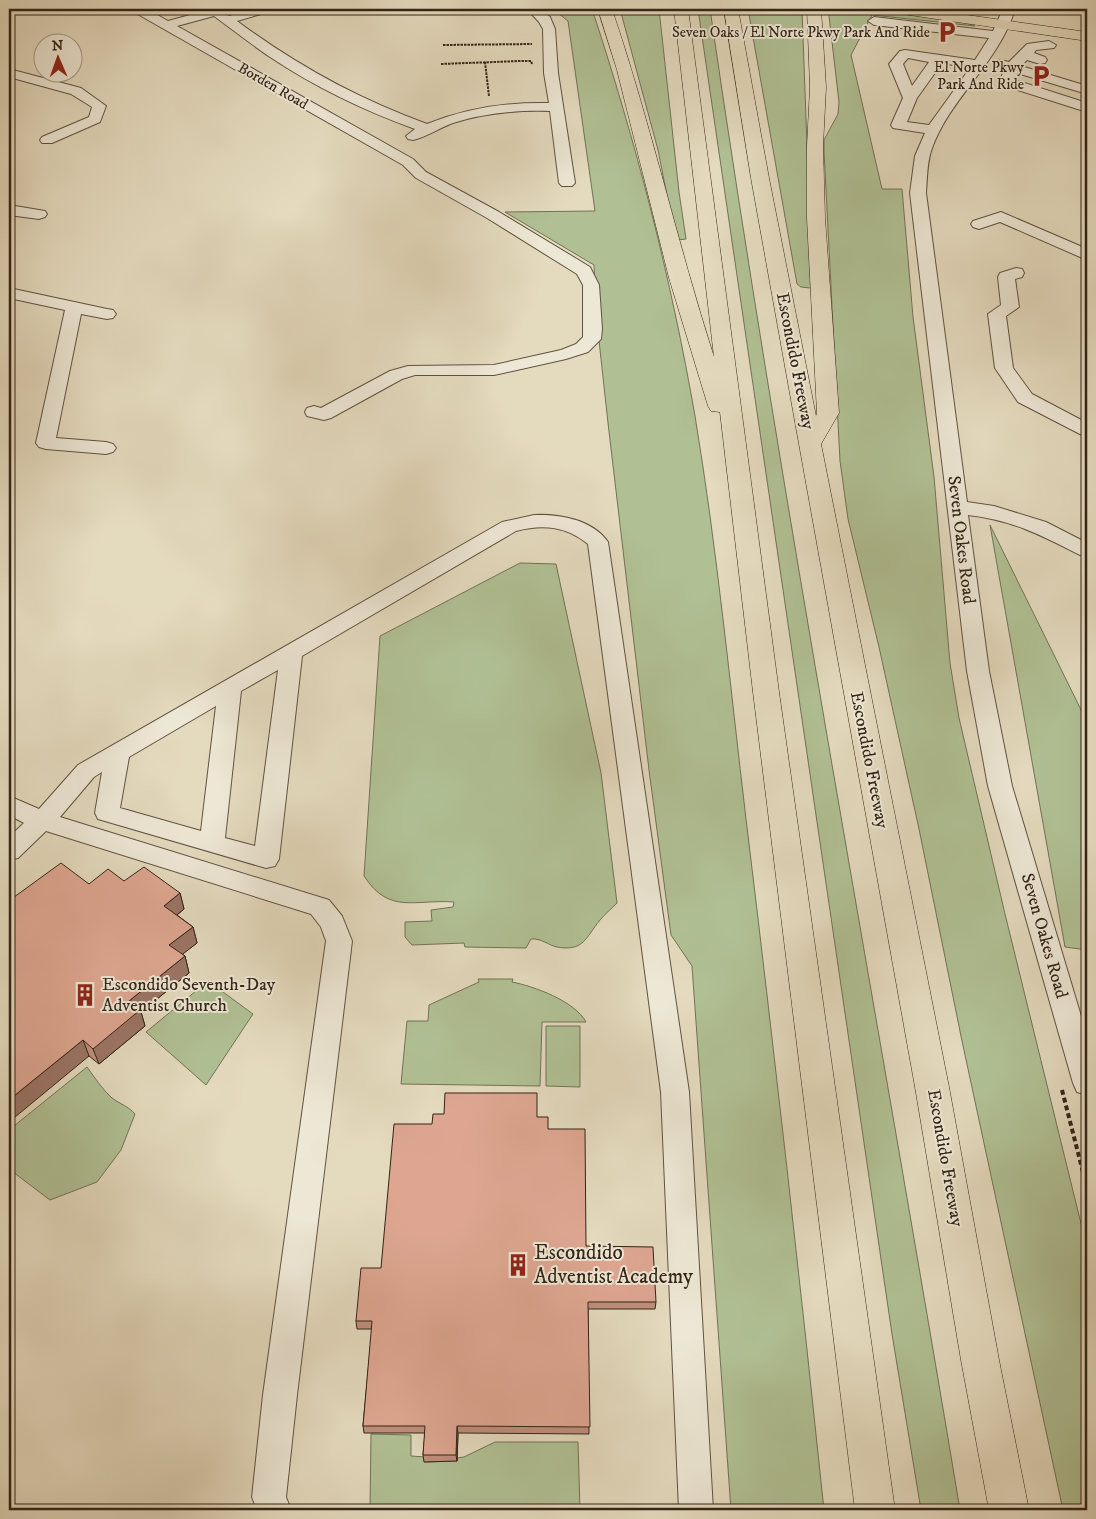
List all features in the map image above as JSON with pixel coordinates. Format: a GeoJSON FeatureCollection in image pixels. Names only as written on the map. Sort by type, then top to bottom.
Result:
{"type":"FeatureCollection","features":[{"type":"Feature","properties":{"kind":"main road"},"geometry":{"type":"LineString","coordinates":[[605,9],[625,70],[687,305],[738,461]]}},
{"type":"Feature","properties":{"kind":"main road"},"geometry":{"type":"LineString","coordinates":[[681,9],[766,692],[875,1510]]}},
{"type":"Feature","properties":{"kind":"main road","name":"Escondido Freeway"},"geometry":{"type":"LineString","coordinates":[[731,9],[760,178],[932,1086],[980,1360],[1009,1510]]}},
{"type":"Feature","properties":{"kind":"main road"},"geometry":{"type":"LineString","coordinates":[[811,443],[828,413],[816,218],[818,87],[814,9]]}},
{"type":"Feature","properties":{"kind":"main road"},"geometry":{"type":"LineString","coordinates":[[896,9],[1087,29]]}},
{"type":"Feature","properties":{"kind":"main road"},"geometry":{"type":"LineString","coordinates":[[960,9],[1004,21],[1087,37]]}},
{"type":"Feature","properties":{"kind":"street","name":"Borden Road"},"geometry":{"type":"LineString","coordinates":[[138,9],[408,162],[421,175],[493,215],[584,272],[591,285],[594,329],[592,339],[582,348],[566,354],[494,370],[414,370],[396,375],[324,414],[314,412]]}},
{"type":"Feature","properties":{"kind":"street"},"geometry":{"type":"LineString","coordinates":[[166,25],[264,9]]}},
{"type":"Feature","properties":{"kind":"street"},"geometry":{"type":"LineString","coordinates":[[533,9],[546,20],[550,43],[550,73],[557,107],[567,182]]}},
{"type":"Feature","properties":{"kind":"street"},"geometry":{"type":"LineString","coordinates":[[226,16],[280,58],[346,96],[385,114],[426,128]]}},
{"type":"Feature","properties":{"kind":"street"},"geometry":{"type":"LineString","coordinates":[[874,22],[1004,21]]}},
{"type":"Feature","properties":{"kind":"street","name":"Seven Oakes Road"},"geometry":{"type":"LineString","coordinates":[[1004,21],[981,63],[934,130],[925,149],[920,169],[918,193],[978,671],[1000,786],[1087,1083]]}},
{"type":"Feature","properties":{"kind":"street"},"geometry":{"type":"LineString","coordinates":[[1049,45],[1032,47],[1012,67],[1007,82],[1087,108]]}},
{"type":"Feature","properties":{"kind":"street"},"geometry":{"type":"LineString","coordinates":[[910,98],[896,64],[905,54],[1012,67],[1087,90]]}},
{"type":"Feature","properties":{"kind":"street"},"geometry":{"type":"LineString","coordinates":[[1025,55],[1052,63]]}},
{"type":"Feature","properties":{"kind":"street"},"geometry":{"type":"LineString","coordinates":[[934,130],[898,125],[910,98],[938,59]]}},
{"type":"Feature","properties":{"kind":"street"},"geometry":{"type":"LineString","coordinates":[[9,73],[76,92],[99,106],[95,118],[47,140]]}},
{"type":"Feature","properties":{"kind":"street"},"geometry":{"type":"LineString","coordinates":[[413,136],[426,128],[455,117],[498,108],[557,107]]}},
{"type":"Feature","properties":{"kind":"street"},"geometry":{"type":"LineString","coordinates":[[9,210],[39,214]]}},
{"type":"Feature","properties":{"kind":"street"},"geometry":{"type":"LineString","coordinates":[[979,224],[1001,217],[1087,255]]}},
{"type":"Feature","properties":{"kind":"street"},"geometry":{"type":"LineString","coordinates":[[1016,272],[1006,277],[1010,307],[997,314],[1004,368],[1025,398],[1087,430]]}},
{"type":"Feature","properties":{"kind":"street"},"geometry":{"type":"LineString","coordinates":[[9,293],[106,314]]}},
{"type":"Feature","properties":{"kind":"street"},"geometry":{"type":"LineString","coordinates":[[74,308],[46,443],[106,448]]}},
{"type":"Feature","properties":{"kind":"street"},"geometry":{"type":"LineString","coordinates":[[956,507],[994,512],[1039,526],[1083,543]]}},
{"type":"Feature","properties":{"kind":"street"},"geometry":{"type":"LineString","coordinates":[[9,851],[42,821],[86,771],[509,526],[526,521],[551,521],[573,524],[586,531],[598,542],[675,1092],[696,1510]]}},
{"type":"Feature","properties":{"kind":"street"},"geometry":{"type":"LineString","coordinates":[[118,753],[107,813],[266,859],[291,652]]}},
{"type":"Feature","properties":{"kind":"street"},"geometry":{"type":"LineString","coordinates":[[212,844],[230,688]]}},
{"type":"Feature","properties":{"kind":"street"},"geometry":{"type":"LineString","coordinates":[[9,805],[42,821],[320,907],[334,922],[338,941],[280,1395],[269,1497],[274,1510]]}},
{"type":"Feature","properties":{"kind":"path"},"geometry":{"type":"LineString","coordinates":[[443,45],[550,43]]}},
{"type":"Feature","properties":{"kind":"path"},"geometry":{"type":"LineString","coordinates":[[441,64],[531,61],[536,72],[550,73]]}},
{"type":"Feature","properties":{"kind":"path"},"geometry":{"type":"LineString","coordinates":[[485,62],[489,98],[498,108]]}},
{"type":"Feature","properties":{"kind":"green space"},"geometry":{"type":"Polygon","coordinates":[[[553,9],[592,9],[638,160],[651,211],[675,313],[695,416],[723,617],[806,1337],[824,1510],[731,1510],[692,966],[671,935],[649,770],[608,423],[596,313],[594,265],[505,212],[595,211],[568,21],[553,9]]]}},
{"type":"Feature","properties":{"kind":"green space"},"geometry":{"type":"Polygon","coordinates":[[[620,9],[659,9],[686,239],[677,240],[675,236],[658,150],[620,9]]]}},
{"type":"Feature","properties":{"kind":"green space"},"geometry":{"type":"Polygon","coordinates":[[[698,9],[710,9],[738,197],[799,573],[960,1510],[921,1510],[892,1334],[698,9]]]}},
{"type":"Feature","properties":{"kind":"green space"},"geometry":{"type":"Polygon","coordinates":[[[748,9],[802,9],[812,284],[810,288],[801,287],[797,284],[748,9]]]}},
{"type":"Feature","properties":{"kind":"green space"},"geometry":{"type":"Polygon","coordinates":[[[842,10],[904,14],[964,22],[975,26],[872,15],[851,55],[882,189],[902,189],[913,317],[934,477],[950,663],[959,718],[1087,1248],[1087,1510],[1063,1510],[962,1041],[919,829],[879,647],[848,519],[840,461],[824,151],[824,140],[838,114],[839,102],[829,16],[830,13],[842,10]]]}},
{"type":"Feature","properties":{"kind":"green space"},"geometry":{"type":"Polygon","coordinates":[[[990,525],[1087,722],[1087,950],[1065,947],[990,525]]]}},
{"type":"Feature","properties":{"kind":"green space"},"geometry":{"type":"Polygon","coordinates":[[[520,563],[556,564],[601,773],[617,903],[600,920],[583,942],[573,947],[557,947],[535,939],[531,939],[526,948],[465,947],[464,943],[412,945],[405,937],[405,922],[432,921],[431,910],[453,907],[454,902],[404,903],[393,901],[373,888],[364,876],[380,636],[520,563]]]}},
{"type":"Feature","properties":{"kind":"green space"},"geometry":{"type":"Polygon","coordinates":[[[478,979],[513,979],[512,982],[542,991],[563,1001],[581,1014],[586,1022],[542,1022],[540,1086],[401,1084],[407,1021],[428,1021],[429,1005],[479,982],[478,979]]]}},
{"type":"Feature","properties":{"kind":"green space"},"geometry":{"type":"Polygon","coordinates":[[[208,981],[253,1014],[206,1085],[146,1032],[208,981]]]}},
{"type":"Feature","properties":{"kind":"green space"},"geometry":{"type":"Polygon","coordinates":[[[546,1026],[580,1026],[580,1087],[546,1086],[546,1026]]]}},
{"type":"Feature","properties":{"kind":"green space"},"geometry":{"type":"Polygon","coordinates":[[[87,1067],[108,1095],[135,1114],[121,1150],[97,1182],[50,1200],[9,1169],[9,1130],[87,1067]]]}},
{"type":"Feature","properties":{"kind":"green space"},"geometry":{"type":"Polygon","coordinates":[[[371,1434],[411,1435],[411,1456],[425,1457],[425,1462],[457,1461],[457,1458],[464,1457],[495,1442],[578,1442],[580,1510],[370,1510],[371,1434]]]}},
{"type":"Feature","properties":{"kind":"building","name":"Escondido Seventh-Day Adventist Church"},"geometry":{"type":"Polygon","coordinates":[[[61,863],[89,884],[108,869],[124,881],[144,867],[180,893],[164,906],[193,927],[169,945],[185,956],[129,1001],[140,1010],[93,1049],[83,1040],[9,1100],[9,900],[61,863]]]}},
{"type":"Feature","properties":{"kind":"building","name":"Escondido Adventist Academy"},"geometry":{"type":"Polygon","coordinates":[[[445,1093],[537,1093],[537,1117],[548,1117],[548,1129],[585,1129],[586,1246],[653,1247],[656,1302],[588,1302],[590,1427],[457,1426],[456,1455],[423,1455],[425,1426],[363,1426],[372,1321],[356,1321],[361,1268],[381,1268],[394,1124],[432,1124],[433,1114],[444,1114],[445,1093]]]}},
{"type":"Feature","properties":{"kind":"place","name":"Seven Oaks / El Norte Pkwy Park And Ride"},"geometry":{"type":"Point","coordinates":[947,32]}},
{"type":"Feature","properties":{"kind":"place","name":"El Norte Pkwy Park And Ride"},"geometry":{"type":"Point","coordinates":[1041,76]}},
{"type":"Feature","properties":{"kind":"place","name":"Escondido Seventh-Day Adventist Church"},"geometry":{"type":"Point","coordinates":[85,995]}},
{"type":"Feature","properties":{"kind":"place","name":"Escondido Adventist Academy"},"geometry":{"type":"Point","coordinates":[518,1265]}}]}
